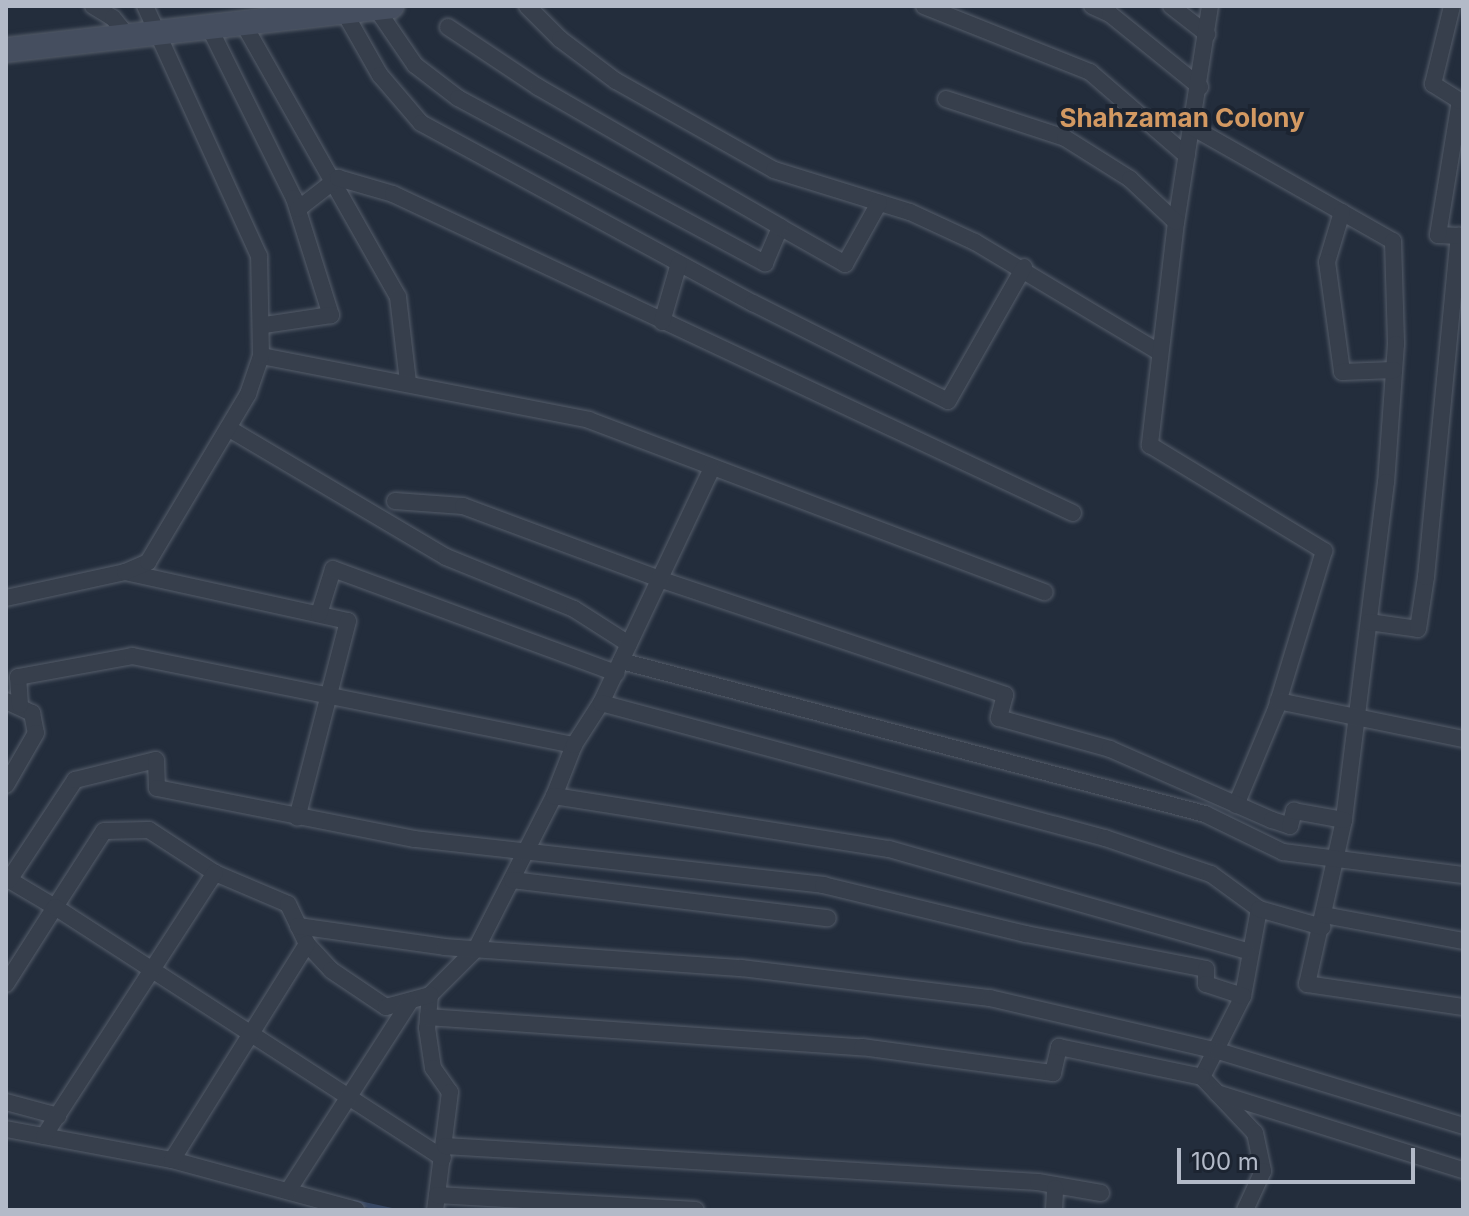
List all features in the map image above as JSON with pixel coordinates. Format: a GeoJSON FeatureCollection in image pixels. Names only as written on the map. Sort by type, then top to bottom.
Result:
{"type":"FeatureCollection","features":[{"type":"Feature","properties":{"kind":"main road"},"geometry":{"type":"LineString","coordinates":[[6,50],[384,7]]}},
{"type":"Feature","properties":{"kind":"street"},"geometry":{"type":"LineString","coordinates":[[93,6],[113,18],[127,35]]}},
{"type":"Feature","properties":{"kind":"street"},"geometry":{"type":"LineString","coordinates":[[6,598],[125,572],[148,562],[248,394],[261,356],[264,325],[259,256],[145,6]]}},
{"type":"Feature","properties":{"kind":"street"},"geometry":{"type":"LineString","coordinates":[[527,6],[560,39],[616,81],[774,170],[910,212],[1024,267],[1159,352]]}},
{"type":"Feature","properties":{"kind":"street"},"geometry":{"type":"LineString","coordinates":[[924,6],[1090,72],[1187,156]]}},
{"type":"Feature","properties":{"kind":"street"},"geometry":{"type":"LineString","coordinates":[[1092,6],[1200,87]]}},
{"type":"Feature","properties":{"kind":"street"},"geometry":{"type":"LineString","coordinates":[[1171,6],[1207,34]]}},
{"type":"Feature","properties":{"kind":"street"},"geometry":{"type":"LineString","coordinates":[[1210,6],[1200,87],[1176,222],[1150,445],[1324,551],[1278,701],[1236,805]]}},
{"type":"Feature","properties":{"kind":"street"},"geometry":{"type":"LineString","coordinates":[[1369,622],[1418,629],[1426,577],[1459,236],[1438,235],[1460,101],[1433,84],[1452,6]]}},
{"type":"Feature","properties":{"kind":"street"},"geometry":{"type":"LineString","coordinates":[[384,7],[415,65],[458,98],[765,263],[780,227]]}},
{"type":"Feature","properties":{"kind":"street"},"geometry":{"type":"LineString","coordinates":[[343,10],[380,75],[421,123],[679,263],[948,401],[1024,267]]}},
{"type":"Feature","properties":{"kind":"street"},"geometry":{"type":"LineString","coordinates":[[243,23],[330,184],[398,297],[408,382]]}},
{"type":"Feature","properties":{"kind":"street"},"geometry":{"type":"LineString","coordinates":[[209,27],[298,209],[331,315],[264,325]]}},
{"type":"Feature","properties":{"kind":"street"},"geometry":{"type":"LineString","coordinates":[[448,27],[563,102],[845,264],[879,203]]}},
{"type":"Feature","properties":{"kind":"street"},"geometry":{"type":"LineString","coordinates":[[946,99],[1065,138],[1130,179],[1176,222]]}},
{"type":"Feature","properties":{"kind":"street"},"geometry":{"type":"LineString","coordinates":[[1192,127],[1393,241],[1394,370],[1369,622],[1344,820],[1307,984],[1463,1007]]}},
{"type":"Feature","properties":{"kind":"street"},"geometry":{"type":"LineString","coordinates":[[298,209],[338,178],[393,194],[1073,513]]}},
{"type":"Feature","properties":{"kind":"street"},"geometry":{"type":"LineString","coordinates":[[1342,212],[1327,262],[1342,372],[1394,370]]}},
{"type":"Feature","properties":{"kind":"street"},"geometry":{"type":"LineString","coordinates":[[662,322],[679,263]]}},
{"type":"Feature","properties":{"kind":"street"},"geometry":{"type":"LineString","coordinates":[[261,356],[408,382],[589,420],[711,470],[1045,592]]}},
{"type":"Feature","properties":{"kind":"street"},"geometry":{"type":"LineString","coordinates":[[228,428],[446,557],[574,609],[629,644]]}},
{"type":"Feature","properties":{"kind":"street"},"geometry":{"type":"LineString","coordinates":[[6,984],[12,964],[55,907],[104,831],[149,830],[215,873],[288,904],[307,944],[331,970],[386,1007],[430,995],[476,949],[554,796],[574,745],[601,703],[711,470]]}},
{"type":"Feature","properties":{"kind":"street"},"geometry":{"type":"LineString","coordinates":[[395,501],[463,506],[659,579],[1005,695],[999,718],[1110,749],[1290,826],[1294,811],[1344,820]]}},
{"type":"Feature","properties":{"kind":"street"},"geometry":{"type":"LineString","coordinates":[[319,614],[333,569],[618,667],[1178,807],[1283,852],[1463,875]]}},
{"type":"Feature","properties":{"kind":"street"},"geometry":{"type":"LineString","coordinates":[[125,572],[348,621],[297,818]]}},
{"type":"Feature","properties":{"kind":"street"},"geometry":{"type":"LineString","coordinates":[[6,785],[36,733],[32,713],[13,703],[18,677],[132,656],[574,745]]}},
{"type":"Feature","properties":{"kind":"street"},"geometry":{"type":"LineString","coordinates":[[1278,701],[1357,720],[1463,739]]}},
{"type":"Feature","properties":{"kind":"street"},"geometry":{"type":"LineString","coordinates":[[601,703],[1105,838],[1211,874],[1259,909],[1463,941]]}},
{"type":"Feature","properties":{"kind":"street"},"geometry":{"type":"LineString","coordinates":[[1101,1193],[1055,1188],[1038,1182],[853,1169],[444,1152],[347,1099],[8,879],[75,780],[156,760],[157,788],[297,818],[525,854],[823,885],[1026,934],[1206,969],[1206,984],[1243,996]]}},
{"type":"Feature","properties":{"kind":"street"},"geometry":{"type":"LineString","coordinates":[[554,796],[889,849],[1247,951]]}},
{"type":"Feature","properties":{"kind":"street"},"geometry":{"type":"LineString","coordinates":[[44,1136],[215,873]]}},
{"type":"Feature","properties":{"kind":"street"},"geometry":{"type":"LineString","coordinates":[[512,880],[828,918]]}},
{"type":"Feature","properties":{"kind":"street"},"geometry":{"type":"LineString","coordinates":[[1202,1077],[1218,1051],[1243,996],[1247,951],[1259,909]]}},
{"type":"Feature","properties":{"kind":"street"},"geometry":{"type":"LineString","coordinates":[[298,926],[476,949],[741,968],[990,998],[1218,1051],[1463,1126]]}},
{"type":"Feature","properties":{"kind":"street"},"geometry":{"type":"LineString","coordinates":[[172,1160],[307,944]]}},
{"type":"Feature","properties":{"kind":"street"},"geometry":{"type":"LineString","coordinates":[[430,995],[428,1017],[433,1068],[450,1092],[436,1202],[696,1210]]}},
{"type":"Feature","properties":{"kind":"street"},"geometry":{"type":"LineString","coordinates":[[288,1191],[410,1002]]}},
{"type":"Feature","properties":{"kind":"street"},"geometry":{"type":"LineString","coordinates":[[428,1017],[862,1047],[1053,1073],[1059,1047],[1202,1077],[1255,1133],[1263,1171],[1245,1210]]}},
{"type":"Feature","properties":{"kind":"street"},"geometry":{"type":"LineString","coordinates":[[1215,1092],[1463,1170]]}},
{"type":"Feature","properties":{"kind":"street"},"geometry":{"type":"LineString","coordinates":[[6,1102],[58,1116]]}},
{"type":"Feature","properties":{"kind":"street"},"geometry":{"type":"LineString","coordinates":[[6,1129],[172,1160],[356,1210]]}},
{"type":"Feature","properties":{"kind":"street"},"geometry":{"type":"LineString","coordinates":[[1054,1210],[1055,1188]]}},
{"type":"Feature","properties":{"kind":"waterway"},"geometry":{"type":"LineString","coordinates":[[354,1202],[391,1210]]}},
{"type":"Feature","properties":{"kind":"district","name":"Shahzaman Colony"},"geometry":{"type":"Point","coordinates":[1182,118]}}]}
